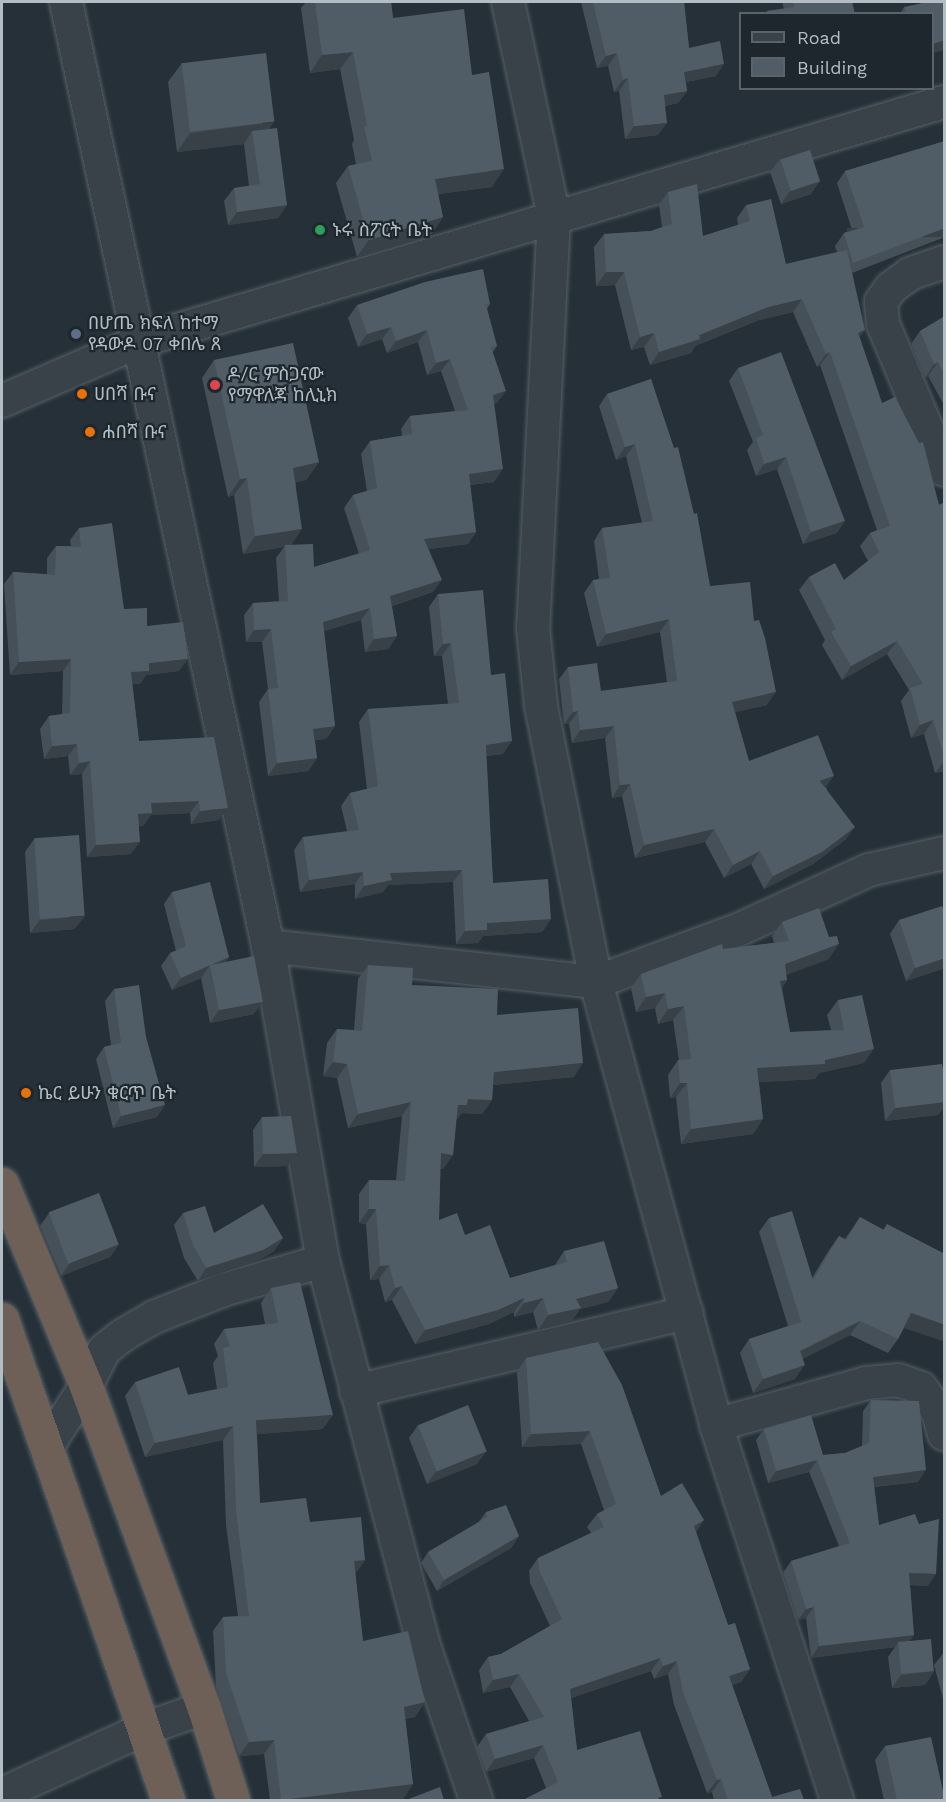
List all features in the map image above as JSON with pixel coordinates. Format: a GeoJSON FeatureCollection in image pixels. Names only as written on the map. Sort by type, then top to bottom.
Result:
{"type":"FeatureCollection","features":[{"type":"Feature","properties":{"kind":"highway"},"geometry":{"type":"LineString","coordinates":[[2,1184],[9,1226],[86,1386],[204,1708],[233,1800]]}},
{"type":"Feature","properties":{"kind":"highway"},"geometry":{"type":"LineString","coordinates":[[2,1319],[168,1800]]}},
{"type":"Feature","properties":{"kind":"street"},"geometry":{"type":"LineString","coordinates":[[66,2],[268,946],[323,1262],[423,1643],[476,1800]]}},
{"type":"Feature","properties":{"kind":"street"},"geometry":{"type":"LineString","coordinates":[[508,2],[554,216],[533,628],[541,706],[596,982],[716,1425],[837,1800]]}},
{"type":"Feature","properties":{"kind":"street"},"geometry":{"type":"LineString","coordinates":[[2,401],[140,341],[554,216],[945,102]]}},
{"type":"Feature","properties":{"kind":"street"},"geometry":{"type":"LineString","coordinates":[[945,262],[910,274],[891,288],[881,302],[883,324],[945,470]]}},
{"type":"Feature","properties":{"kind":"street"},"geometry":{"type":"LineString","coordinates":[[268,946],[596,982],[740,929],[869,870],[945,854]]}},
{"type":"Feature","properties":{"kind":"street"},"geometry":{"type":"LineString","coordinates":[[46,1448],[86,1386],[104,1350],[154,1317],[223,1290],[323,1262]]}},
{"type":"Feature","properties":{"kind":"street"},"geometry":{"type":"LineString","coordinates":[[356,1391],[687,1312]]}},
{"type":"Feature","properties":{"kind":"street"},"geometry":{"type":"LineString","coordinates":[[716,1425],[866,1383],[898,1380],[921,1388],[938,1412],[945,1434]]}},
{"type":"Feature","properties":{"kind":"street"},"geometry":{"type":"LineString","coordinates":[[2,1794],[144,1730],[204,1708]]}},
{"type":"Feature","properties":{"kind":"building"},"geometry":{"type":"Polygon","coordinates":[[[315,2],[391,2],[393,18],[464,9],[472,75],[489,72],[504,169],[435,179],[443,217],[369,240],[348,166],[372,161],[364,126],[367,126],[353,52],[322,55],[315,2]]]}},
{"type":"Feature","properties":{"kind":"building"},"geometry":{"type":"Polygon","coordinates":[[[593,2],[684,2],[689,48],[720,41],[724,64],[684,72],[687,91],[664,95],[667,123],[634,126],[628,78],[623,80],[617,53],[606,56],[593,2]]]}},
{"type":"Feature","properties":{"kind":"building"},"geometry":{"type":"Polygon","coordinates":[[[793,2],[852,2],[854,12],[767,12],[794,7],[793,2]]]}},
{"type":"Feature","properties":{"kind":"building"},"geometry":{"type":"Polygon","coordinates":[[[927,2],[945,2],[945,40],[934,44],[934,12],[905,12],[904,7],[927,2]]]}},
{"type":"Feature","properties":{"kind":"building"},"geometry":{"type":"Polygon","coordinates":[[[266,53],[274,121],[190,132],[182,63],[266,53]]]}},
{"type":"Feature","properties":{"kind":"building"},"geometry":{"type":"Polygon","coordinates":[[[277,128],[287,205],[237,212],[234,188],[260,184],[252,131],[277,128]]]}},
{"type":"Feature","properties":{"kind":"building"},"geometry":{"type":"Polygon","coordinates":[[[945,141],[945,228],[853,263],[844,233],[864,227],[845,171],[945,141]]]}},
{"type":"Feature","properties":{"kind":"building"},"geometry":{"type":"Polygon","coordinates":[[[810,150],[820,181],[791,191],[781,160],[810,150]]]}},
{"type":"Feature","properties":{"kind":"building"},"geometry":{"type":"Polygon","coordinates":[[[697,184],[703,236],[750,221],[746,205],[771,199],[786,264],[847,250],[865,330],[858,333],[882,403],[895,397],[919,443],[923,442],[939,505],[945,502],[945,759],[933,720],[920,725],[910,688],[923,684],[897,641],[851,666],[831,632],[836,629],[809,577],[835,563],[844,580],[879,552],[870,533],[890,526],[830,352],[826,354],[802,299],[768,307],[699,335],[700,339],[659,352],[654,333],[640,337],[624,272],[606,272],[604,234],[651,231],[672,224],[668,192],[697,184]]]}},
{"type":"Feature","properties":{"kind":"building"},"geometry":{"type":"Polygon","coordinates":[[[483,269],[490,304],[486,305],[497,346],[491,347],[506,391],[493,395],[503,469],[469,474],[476,532],[424,539],[442,580],[390,596],[397,636],[374,639],[370,608],[323,622],[335,726],[313,729],[317,758],[277,763],[268,689],[278,688],[271,629],[254,630],[253,603],[288,601],[285,545],[313,544],[314,567],[370,550],[353,495],[377,488],[370,441],[412,434],[410,416],[468,410],[450,359],[436,363],[427,330],[396,341],[391,327],[367,334],[357,305],[425,282],[483,269]]]}},
{"type":"Feature","properties":{"kind":"building"},"geometry":{"type":"Polygon","coordinates":[[[945,316],[945,376],[938,362],[934,364],[920,331],[945,316]]]}},
{"type":"Feature","properties":{"kind":"building"},"geometry":{"type":"Polygon","coordinates":[[[293,343],[319,462],[293,468],[302,529],[255,536],[247,478],[240,479],[214,360],[293,343]]]}},
{"type":"Feature","properties":{"kind":"building"},"geometry":{"type":"Polygon","coordinates":[[[781,352],[845,521],[811,532],[786,457],[764,464],[756,438],[763,435],[738,368],[781,352]]]}},
{"type":"Feature","properties":{"kind":"building"},"geometry":{"type":"Polygon","coordinates":[[[651,379],[674,448],[678,447],[694,514],[697,513],[710,586],[750,582],[754,621],[759,620],[765,638],[776,692],[732,702],[749,761],[818,735],[834,776],[820,781],[855,827],[822,852],[773,876],[760,851],[733,865],[714,829],[644,845],[630,784],[620,785],[614,726],[580,730],[578,711],[573,712],[568,667],[597,663],[601,691],[677,681],[669,619],[606,634],[593,580],[610,578],[602,528],[653,521],[635,444],[625,447],[607,394],[651,379]]]}},
{"type":"Feature","properties":{"kind":"building"},"geometry":{"type":"Polygon","coordinates":[[[112,523],[124,609],[147,608],[147,626],[183,622],[188,659],[149,663],[149,671],[131,672],[139,741],[214,737],[228,808],[200,811],[199,801],[151,803],[152,813],[138,814],[140,842],[96,845],[90,761],[79,763],[77,744],[52,746],[49,716],[70,713],[71,659],[19,662],[13,572],[55,575],[56,546],[81,547],[79,528],[112,523]]]}},
{"type":"Feature","properties":{"kind":"building"},"geometry":{"type":"Polygon","coordinates":[[[483,590],[491,675],[505,673],[512,741],[486,745],[493,883],[548,879],[551,919],[487,923],[487,930],[465,931],[462,870],[390,873],[392,880],[364,886],[363,872],[309,880],[303,837],[359,830],[350,793],[378,786],[368,709],[459,703],[451,643],[443,644],[438,594],[483,590]]]}},
{"type":"Feature","properties":{"kind":"building"},"geometry":{"type":"Polygon","coordinates":[[[79,835],[85,916],[40,919],[34,838],[79,835]]]}},
{"type":"Feature","properties":{"kind":"building"},"geometry":{"type":"Polygon","coordinates":[[[210,882],[229,957],[211,965],[254,956],[263,1002],[219,1010],[210,965],[181,978],[170,953],[186,946],[172,892],[210,882]]]}},
{"type":"Feature","properties":{"kind":"building"},"geometry":{"type":"Polygon","coordinates":[[[942,906],[945,913],[945,958],[915,968],[899,920],[942,906]]]}},
{"type":"Feature","properties":{"kind":"building"},"geometry":{"type":"Polygon","coordinates":[[[819,908],[829,937],[837,936],[839,944],[785,964],[787,980],[780,981],[790,1032],[844,1030],[838,1000],[862,995],[874,1049],[825,1060],[825,1064],[757,1068],[763,1119],[691,1129],[687,1083],[680,1083],[678,1060],[691,1059],[684,1006],[668,1009],[665,993],[646,997],[641,974],[722,944],[723,949],[789,941],[782,922],[819,908]]]}},
{"type":"Feature","properties":{"kind":"building"},"geometry":{"type":"Polygon","coordinates":[[[368,965],[413,968],[412,985],[498,989],[497,1015],[578,1008],[583,1063],[494,1072],[492,1100],[468,1099],[467,1105],[458,1105],[453,1155],[441,1153],[439,1220],[457,1213],[465,1235],[490,1225],[510,1278],[567,1262],[564,1251],[604,1241],[618,1288],[576,1299],[581,1308],[548,1315],[543,1298],[524,1303],[524,1298],[498,1310],[425,1330],[402,1286],[395,1288],[389,1265],[380,1266],[376,1209],[369,1209],[369,1180],[405,1181],[411,1102],[358,1114],[347,1064],[333,1062],[337,1029],[362,1031],[368,965]]]}},
{"type":"Feature","properties":{"kind":"building"},"geometry":{"type":"Polygon","coordinates":[[[139,985],[146,1037],[165,1105],[121,1116],[104,1047],[121,1043],[114,989],[139,985]]]}},
{"type":"Feature","properties":{"kind":"building"},"geometry":{"type":"Polygon","coordinates":[[[942,1064],[945,1102],[895,1108],[890,1070],[942,1064]]]}},
{"type":"Feature","properties":{"kind":"building"},"geometry":{"type":"Polygon","coordinates":[[[291,1116],[297,1153],[263,1154],[262,1117],[291,1116]]]}},
{"type":"Feature","properties":{"kind":"building"},"geometry":{"type":"Polygon","coordinates":[[[99,1193],[119,1244],[68,1264],[49,1212],[99,1193]]]}},
{"type":"Feature","properties":{"kind":"building"},"geometry":{"type":"Polygon","coordinates":[[[263,1204],[283,1238],[263,1250],[206,1268],[193,1245],[183,1213],[205,1206],[214,1233],[263,1204]]]}},
{"type":"Feature","properties":{"kind":"building"},"geometry":{"type":"Polygon","coordinates":[[[792,1211],[813,1280],[839,1236],[846,1240],[860,1217],[884,1230],[887,1224],[945,1254],[945,1325],[911,1313],[898,1339],[860,1321],[800,1351],[805,1365],[763,1379],[749,1339],[801,1322],[769,1218],[792,1211]]]}},
{"type":"Feature","properties":{"kind":"building"},"geometry":{"type":"Polygon","coordinates":[[[300,1282],[333,1415],[256,1420],[260,1503],[306,1498],[310,1522],[361,1517],[365,1560],[354,1561],[363,1641],[408,1631],[425,1702],[404,1707],[413,1784],[281,1800],[274,1740],[249,1742],[226,1673],[223,1617],[249,1616],[236,1511],[233,1426],[155,1443],[135,1382],[179,1367],[188,1395],[228,1387],[223,1348],[230,1346],[224,1329],[278,1323],[271,1288],[300,1282]]]}},
{"type":"Feature","properties":{"kind":"building"},"geometry":{"type":"Polygon","coordinates":[[[598,1342],[622,1385],[661,1496],[682,1483],[704,1520],[694,1526],[728,1625],[735,1623],[750,1669],[729,1676],[772,1797],[800,1789],[804,1800],[728,1800],[721,1779],[717,1780],[683,1692],[677,1661],[663,1666],[660,1658],[570,1689],[577,1750],[640,1731],[662,1797],[658,1798],[660,1800],[523,1800],[558,1782],[543,1745],[495,1759],[486,1734],[544,1717],[519,1674],[493,1680],[488,1657],[501,1654],[562,1619],[539,1570],[538,1558],[604,1527],[597,1514],[616,1504],[590,1431],[531,1434],[526,1358],[598,1342]]]}},
{"type":"Feature","properties":{"kind":"building"},"geometry":{"type":"Polygon","coordinates":[[[871,1400],[919,1401],[926,1470],[873,1477],[879,1525],[915,1514],[919,1524],[939,1519],[936,1574],[909,1573],[914,1635],[819,1646],[814,1607],[806,1609],[791,1561],[850,1543],[817,1460],[776,1471],[764,1429],[811,1415],[823,1455],[845,1453],[869,1443],[871,1400]]]}},
{"type":"Feature","properties":{"kind":"building"},"geometry":{"type":"Polygon","coordinates":[[[468,1405],[487,1451],[437,1472],[418,1425],[468,1405]]]}},
{"type":"Feature","properties":{"kind":"building"},"geometry":{"type":"Polygon","coordinates":[[[506,1505],[519,1536],[444,1580],[428,1552],[487,1517],[486,1512],[506,1505]]]}},
{"type":"Feature","properties":{"kind":"building"},"geometry":{"type":"Polygon","coordinates":[[[931,1639],[934,1671],[901,1674],[898,1642],[931,1639]]]}},
{"type":"Feature","properties":{"kind":"building"},"geometry":{"type":"Polygon","coordinates":[[[931,1737],[945,1800],[897,1800],[885,1746],[931,1737]]]}},
{"type":"Feature","properties":{"kind":"building"},"geometry":{"type":"Polygon","coordinates":[[[440,1787],[444,1800],[406,1800],[440,1787]]]}},
{"type":"Feature","properties":{"kind":"place","name":"ኑሩ ስፖርት ቤት"},"geometry":{"type":"Point","coordinates":[320,230]}},
{"type":"Feature","properties":{"kind":"place","name":"በሆጤ ክፍለ ከተማ የዳውዶ 07 ቀበሌ ጸ"},"geometry":{"type":"Point","coordinates":[76,334]}},
{"type":"Feature","properties":{"kind":"place","name":"ዶ/ር ምስጋናው የማዋለጃ ከሊኒክ"},"geometry":{"type":"Point","coordinates":[215,385]}},
{"type":"Feature","properties":{"kind":"place","name":"ሀበሻ ቡና"},"geometry":{"type":"Point","coordinates":[82,394]}},
{"type":"Feature","properties":{"kind":"place","name":"ሐበሻ ቡና"},"geometry":{"type":"Point","coordinates":[90,432]}},
{"type":"Feature","properties":{"kind":"place","name":"ኬር ይሁን ቁርጥ ቤት"},"geometry":{"type":"Point","coordinates":[26,1093]}}]}
